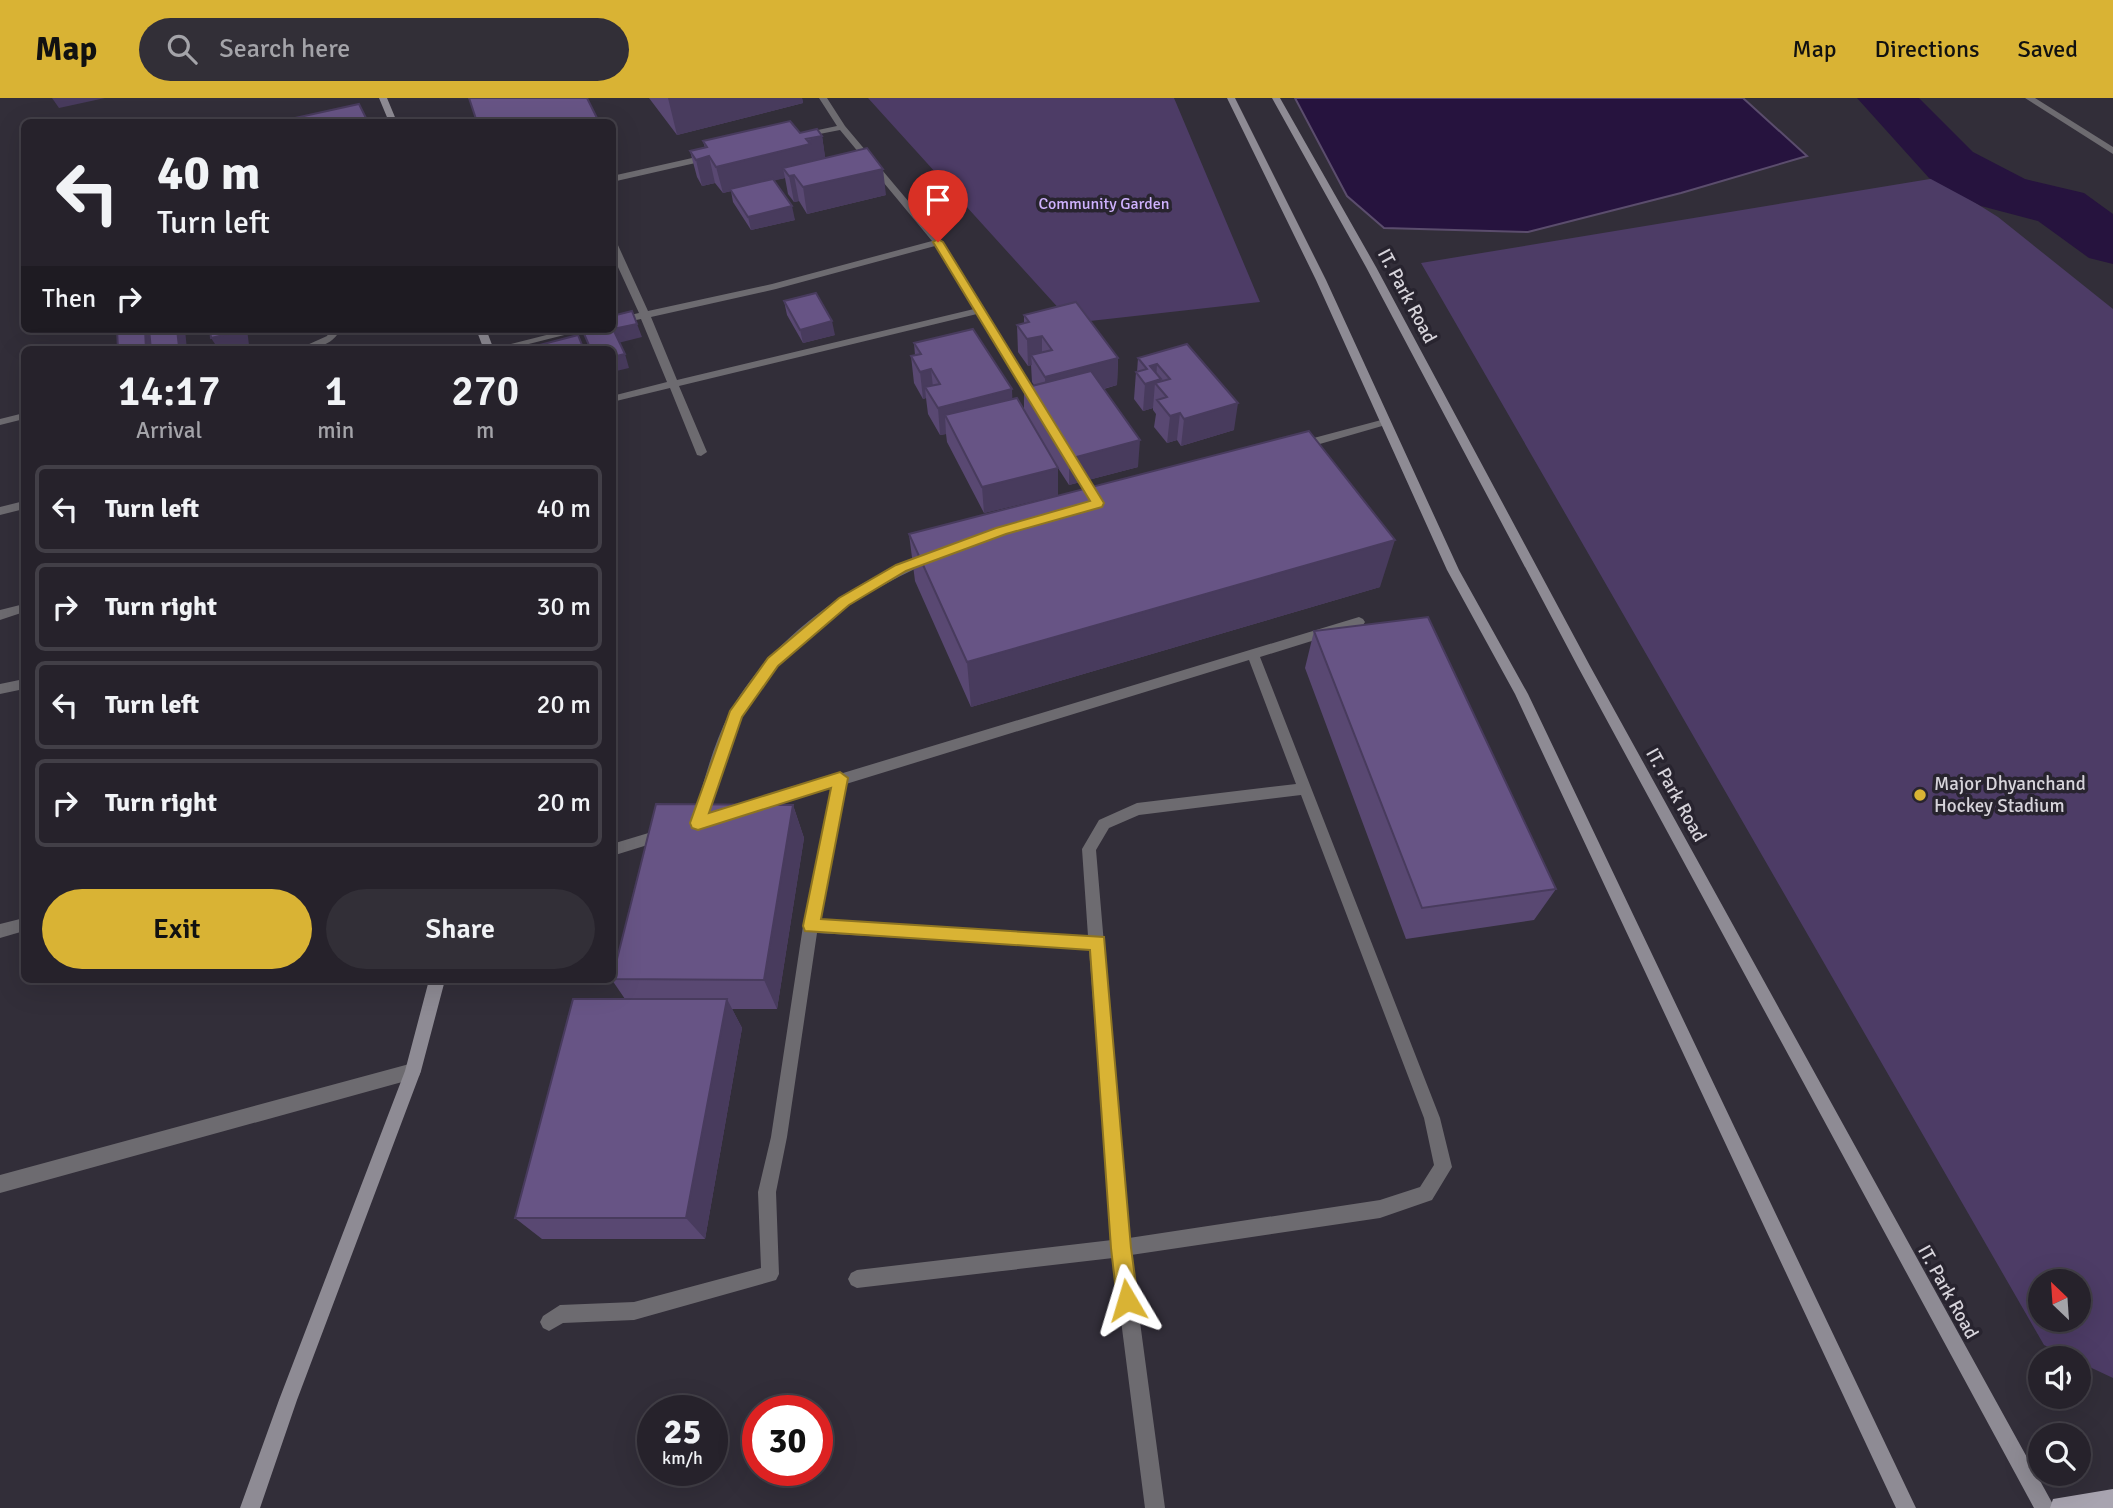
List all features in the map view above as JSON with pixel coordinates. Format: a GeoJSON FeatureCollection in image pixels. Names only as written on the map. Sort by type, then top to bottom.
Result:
{"type":"FeatureCollection","features":[{"type":"Feature","properties":{"kind":"main road"},"geometry":{"type":"LineString","coordinates":[[383,98],[392,119]]}},
{"type":"Feature","properties":{"kind":"main road"},"geometry":{"type":"LineString","coordinates":[[1231,98],[1315,267],[1453,570],[1521,694],[1906,1508]]}},
{"type":"Feature","properties":{"kind":"main road","name":"IT. Park Road"},"geometry":{"type":"LineString","coordinates":[[1276,98],[1371,267],[1584,667],[2045,1508]]}},
{"type":"Feature","properties":{"kind":"main road"},"geometry":{"type":"LineString","coordinates":[[250,1508],[288,1400],[413,1071],[436,983]]}},
{"type":"Feature","properties":{"kind":"main road"},"geometry":{"type":"LineString","coordinates":[[2062,1508],[2113,1501]]}},
{"type":"Feature","properties":{"kind":"street"},"geometry":{"type":"LineString","coordinates":[[823,98],[842,127],[938,242],[1041,413]]}},
{"type":"Feature","properties":{"kind":"street"},"geometry":{"type":"LineString","coordinates":[[2029,98],[2113,151]]}},
{"type":"Feature","properties":{"kind":"street"},"geometry":{"type":"LineString","coordinates":[[790,139],[842,127]]}},
{"type":"Feature","properties":{"kind":"street"},"geometry":{"type":"LineString","coordinates":[[616,178],[725,154]]}},
{"type":"Feature","properties":{"kind":"street"},"geometry":{"type":"LineString","coordinates":[[616,321],[773,287],[938,242]]}},
{"type":"Feature","properties":{"kind":"street"},"geometry":{"type":"LineString","coordinates":[[616,252],[701,452]]}},
{"type":"Feature","properties":{"kind":"street"},"geometry":{"type":"LineString","coordinates":[[616,398],[978,311]]}},
{"type":"Feature","properties":{"kind":"street"},"geometry":{"type":"LineString","coordinates":[[311,346],[331,338],[334,333]]}},
{"type":"Feature","properties":{"kind":"street"},"geometry":{"type":"LineString","coordinates":[[509,346],[565,333]]}},
{"type":"Feature","properties":{"kind":"street"},"geometry":{"type":"LineString","coordinates":[[0,422],[21,417]]}},
{"type":"Feature","properties":{"kind":"street"},"geometry":{"type":"LineString","coordinates":[[1280,452],[1385,422]]}},
{"type":"Feature","properties":{"kind":"street"},"geometry":{"type":"LineString","coordinates":[[0,511],[21,506]]}},
{"type":"Feature","properties":{"kind":"street"},"geometry":{"type":"LineString","coordinates":[[698,823],[736,715],[773,662],[844,601],[901,568],[939,554]]}},
{"type":"Feature","properties":{"kind":"street"},"geometry":{"type":"LineString","coordinates":[[0,615],[21,609]]}},
{"type":"Feature","properties":{"kind":"street"},"geometry":{"type":"LineString","coordinates":[[616,849],[840,778],[1359,622]]}},
{"type":"Feature","properties":{"kind":"street"},"geometry":{"type":"LineString","coordinates":[[857,1279],[1121,1248],[1380,1209],[1426,1194],[1443,1167],[1432,1118],[1253,654]]}},
{"type":"Feature","properties":{"kind":"street"},"geometry":{"type":"LineString","coordinates":[[0,689],[21,685]]}},
{"type":"Feature","properties":{"kind":"street"},"geometry":{"type":"LineString","coordinates":[[549,1322],[560,1314],[634,1311],[770,1274],[768,1192],[811,926],[840,778]]}},
{"type":"Feature","properties":{"kind":"street"},"geometry":{"type":"LineString","coordinates":[[1155,1508],[1121,1248],[1089,849],[1104,824],[1137,809],[1306,789]]}},
{"type":"Feature","properties":{"kind":"street"},"geometry":{"type":"LineString","coordinates":[[0,931],[21,926]]}},
{"type":"Feature","properties":{"kind":"street"},"geometry":{"type":"LineString","coordinates":[[811,926],[1098,943]]}},
{"type":"Feature","properties":{"kind":"street"},"geometry":{"type":"LineString","coordinates":[[0,1184],[413,1071]]}},
{"type":"Feature","properties":{"kind":"green space","name":"Community Garden"},"geometry":{"type":"Polygon","coordinates":[[[868,98],[1174,98],[1260,302],[1072,323],[868,98]]]}},
{"type":"Feature","properties":{"kind":"green space","name":"Major Dhyanchand Hockey Stadium"},"geometry":{"type":"Polygon","coordinates":[[[1936,178],[1998,217],[2113,309],[2113,1378],[2091,1368],[2091,1346],[2046,1346],[2037,1332],[2091,1332],[2091,1269],[2028,1269],[2028,1317],[1421,263],[1936,178]]]}},
{"type":"Feature","properties":{"kind":"shaded area"},"geometry":{"type":"Polygon","coordinates":[[[1295,98],[1743,98],[1807,156],[1681,193],[1528,232],[1384,228],[1347,196],[1295,98]]]}},
{"type":"Feature","properties":{"kind":"building"},"geometry":{"type":"Polygon","coordinates":[[[469,98],[587,98],[598,119],[476,119],[469,98]]]}},
{"type":"Feature","properties":{"kind":"building"},"geometry":{"type":"Polygon","coordinates":[[[359,104],[366,119],[295,119],[359,104]]]}},
{"type":"Feature","properties":{"kind":"building"},"geometry":{"type":"Polygon","coordinates":[[[790,121],[800,133],[817,129],[822,136],[806,139],[810,144],[716,167],[709,156],[696,160],[690,151],[707,147],[703,141],[790,121]]]}},
{"type":"Feature","properties":{"kind":"building"},"geometry":{"type":"Polygon","coordinates":[[[867,148],[883,169],[803,187],[794,175],[789,176],[783,168],[867,148]]]}},
{"type":"Feature","properties":{"kind":"building"},"geometry":{"type":"Polygon","coordinates":[[[773,179],[792,206],[748,217],[730,189],[773,179]]]}},
{"type":"Feature","properties":{"kind":"building"},"geometry":{"type":"Polygon","coordinates":[[[816,293],[832,321],[800,330],[784,301],[816,293]]]}},
{"type":"Feature","properties":{"kind":"building"},"geometry":{"type":"Polygon","coordinates":[[[1076,302],[1118,358],[1045,377],[1031,355],[1052,350],[1042,336],[1027,339],[1017,325],[1029,322],[1024,315],[1076,302]]]}},
{"type":"Feature","properties":{"kind":"building"},"geometry":{"type":"Polygon","coordinates":[[[632,311],[637,324],[616,328],[616,315],[632,311]]]}},
{"type":"Feature","properties":{"kind":"building"},"geometry":{"type":"Polygon","coordinates":[[[973,329],[1012,389],[938,408],[925,387],[940,384],[931,369],[920,372],[911,356],[921,354],[914,343],[973,329]]]}},
{"type":"Feature","properties":{"kind":"building"},"geometry":{"type":"Polygon","coordinates":[[[117,333],[145,333],[146,346],[118,346],[117,333]]]}},
{"type":"Feature","properties":{"kind":"building"},"geometry":{"type":"Polygon","coordinates":[[[149,333],[177,333],[179,346],[151,346],[149,333]]]}},
{"type":"Feature","properties":{"kind":"building"},"geometry":{"type":"Polygon","coordinates":[[[210,333],[232,333],[211,338],[210,333]]]}},
{"type":"Feature","properties":{"kind":"building"},"geometry":{"type":"Polygon","coordinates":[[[584,333],[615,333],[625,354],[616,356],[616,346],[589,346],[584,333]]]}},
{"type":"Feature","properties":{"kind":"building"},"geometry":{"type":"Polygon","coordinates":[[[578,335],[582,346],[536,346],[578,335]]]}},
{"type":"Feature","properties":{"kind":"building"},"geometry":{"type":"Polygon","coordinates":[[[1187,344],[1238,403],[1184,419],[1180,413],[1170,416],[1157,400],[1167,397],[1155,383],[1170,379],[1157,364],[1150,366],[1161,379],[1145,384],[1136,372],[1147,369],[1138,358],[1187,344]]]}},
{"type":"Feature","properties":{"kind":"building"},"geometry":{"type":"Polygon","coordinates":[[[1091,371],[1140,440],[1069,459],[1024,388],[1091,371]]]}},
{"type":"Feature","properties":{"kind":"building"},"geometry":{"type":"Polygon","coordinates":[[[1017,398],[1058,468],[982,487],[945,415],[1017,398]]]}},
{"type":"Feature","properties":{"kind":"building"},"geometry":{"type":"Polygon","coordinates":[[[1309,431],[1395,540],[967,662],[909,534],[1309,431]]]}},
{"type":"Feature","properties":{"kind":"building"},"geometry":{"type":"Polygon","coordinates":[[[1428,617],[1556,889],[1422,908],[1314,631],[1428,617]]]}},
{"type":"Feature","properties":{"kind":"building"},"geometry":{"type":"Polygon","coordinates":[[[656,804],[793,805],[764,980],[616,979],[616,963],[656,804]]]}},
{"type":"Feature","properties":{"kind":"building"},"geometry":{"type":"Polygon","coordinates":[[[573,999],[727,999],[686,1218],[515,1218],[573,999]]]}},
{"type":"Feature","properties":{"kind":"waterway"},"geometry":{"type":"LineString","coordinates":[[1886,98],[1951,165],[2003,193],[2061,207],[2113,244]]}},
{"type":"Feature","properties":{"kind":"place","name":"Major Dhyanchand Hockey Stadium"},"geometry":{"type":"Point","coordinates":[1920,795]}},
{"type":"Feature","properties":{"kind":"route"},"geometry":{"type":"LineString","coordinates":[[938,242],[1097,503],[1001,531],[901,568],[844,601],[773,662],[736,715],[698,823],[840,778],[811,926],[1098,943],[1127,1300]]}}]}
